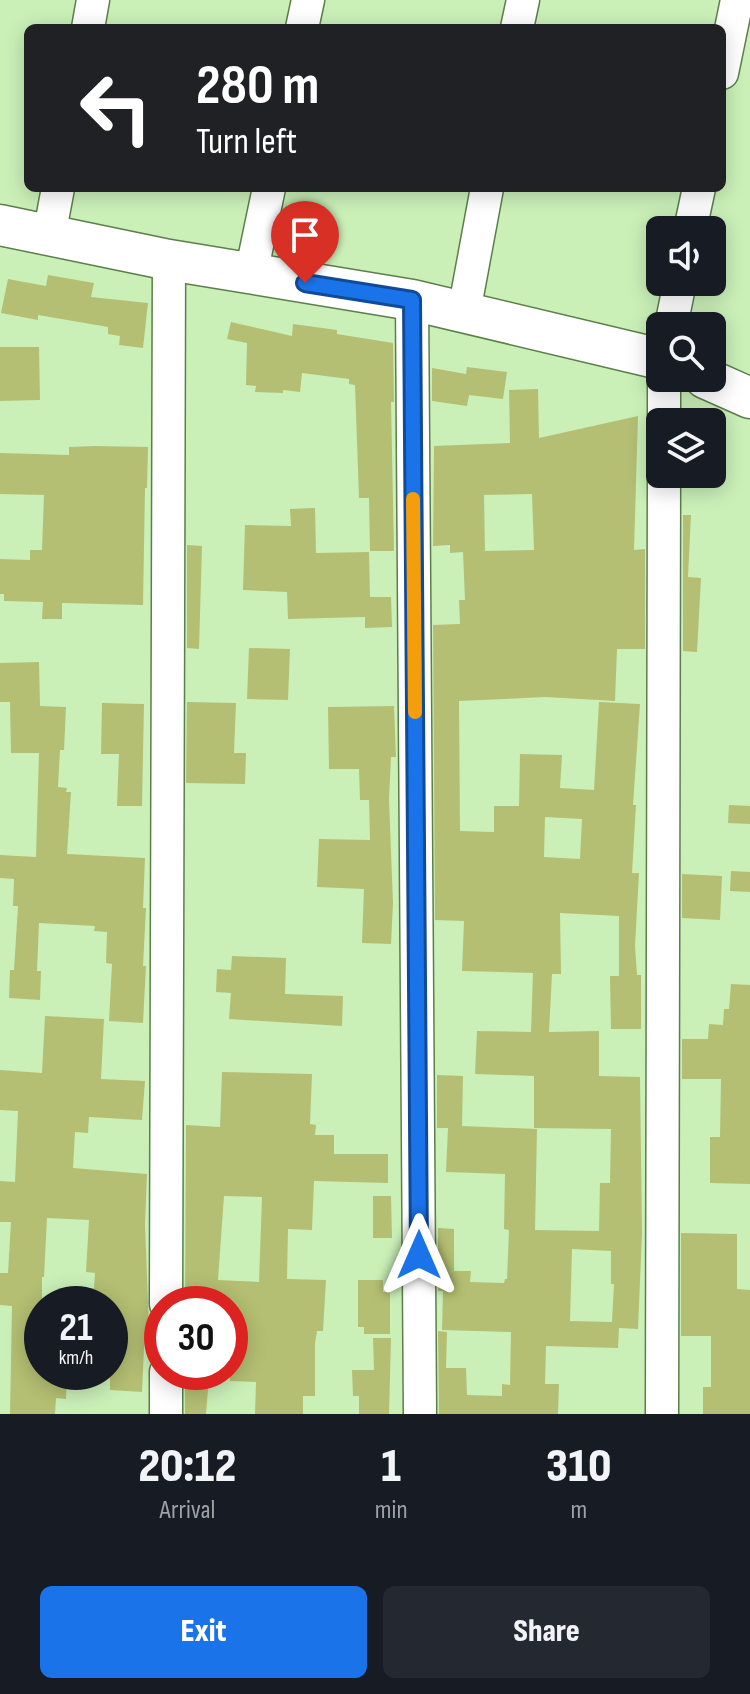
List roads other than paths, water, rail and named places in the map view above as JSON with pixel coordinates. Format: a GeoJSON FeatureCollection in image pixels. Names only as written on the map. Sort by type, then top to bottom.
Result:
{"type":"FeatureCollection","features":[{"type":"Feature","properties":{"kind":"main road"},"geometry":{"type":"LineString","coordinates":[[0,225],[169,260],[412,300],[646,356]]}},
{"type":"Feature","properties":{"kind":"main road"},"geometry":{"type":"LineString","coordinates":[[726,387],[750,398]]}},
{"type":"Feature","properties":{"kind":"street"},"geometry":{"type":"LineString","coordinates":[[89,24],[93,0]]}},
{"type":"Feature","properties":{"kind":"street"},"geometry":{"type":"LineString","coordinates":[[303,24],[308,0]]}},
{"type":"Feature","properties":{"kind":"street"},"geometry":{"type":"LineString","coordinates":[[518,24],[523,0]]}},
{"type":"Feature","properties":{"kind":"street"},"geometry":{"type":"LineString","coordinates":[[726,54],[737,0]]}},
{"type":"Feature","properties":{"kind":"street"},"geometry":{"type":"LineString","coordinates":[[49,236],[57,192]]}},
{"type":"Feature","properties":{"kind":"street"},"geometry":{"type":"LineString","coordinates":[[251,274],[268,192]]}},
{"type":"Feature","properties":{"kind":"street"},"geometry":{"type":"LineString","coordinates":[[464,312],[486,192]]}},
{"type":"Feature","properties":{"kind":"street"},"geometry":{"type":"LineString","coordinates":[[693,216],[698,192]]}},
{"type":"Feature","properties":{"kind":"street"},"geometry":{"type":"LineString","coordinates":[[166,1286],[169,260]]}},
{"type":"Feature","properties":{"kind":"street"},"geometry":{"type":"LineString","coordinates":[[412,300],[420,1414]]}},
{"type":"Feature","properties":{"kind":"street"},"geometry":{"type":"LineString","coordinates":[[662,1414],[664,488]]}},
{"type":"Feature","properties":{"kind":"street"},"geometry":{"type":"LineString","coordinates":[[166,1390],[166,1414]]}}]}
